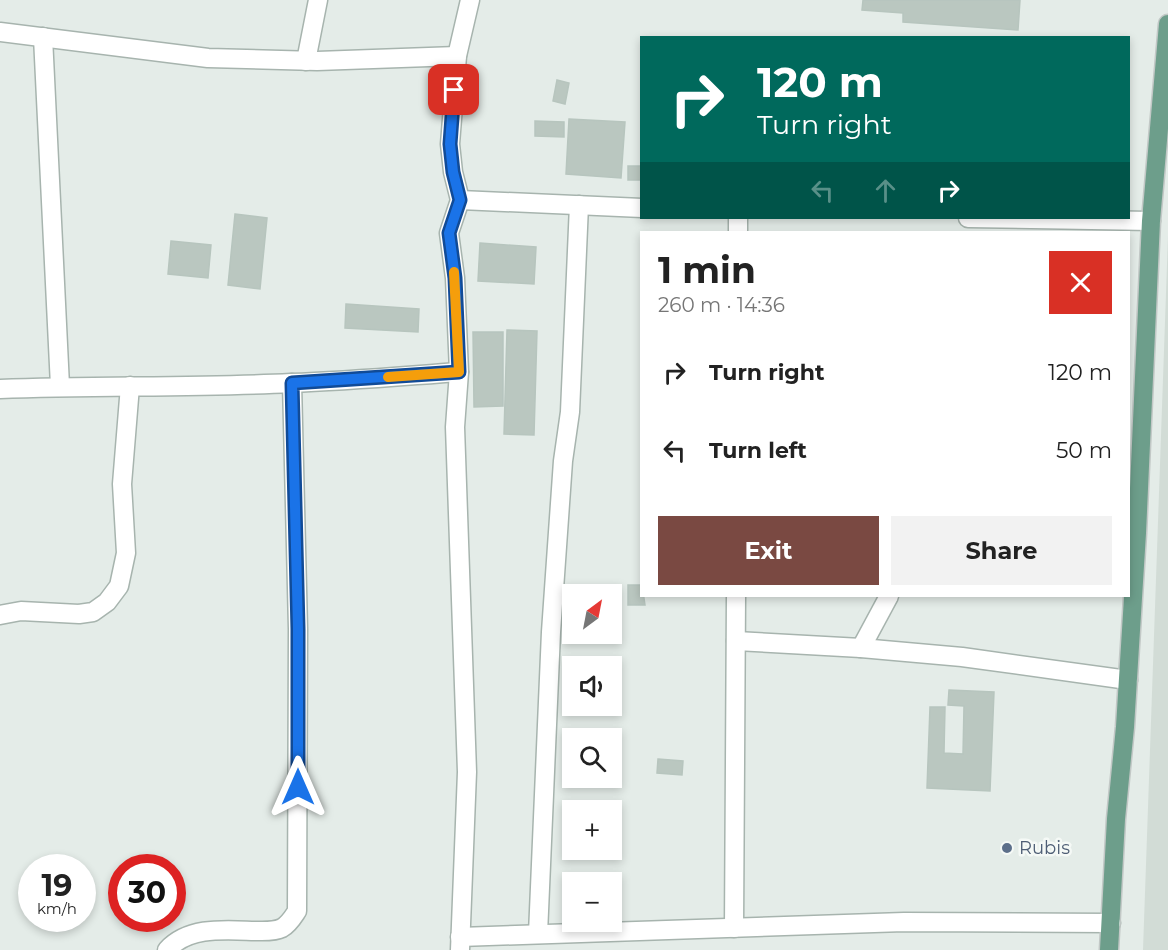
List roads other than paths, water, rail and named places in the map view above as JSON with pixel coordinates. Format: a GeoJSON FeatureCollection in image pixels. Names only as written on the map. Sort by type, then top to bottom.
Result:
{"type":"FeatureCollection","features":[{"type":"Feature","properties":{"kind":"main road"},"geometry":{"type":"LineString","coordinates":[[1109,950],[1116,819],[1128,680],[1151,221],[1168,24]]}},
{"type":"Feature","properties":{"kind":"street"},"geometry":{"type":"LineString","coordinates":[[306,61],[318,0]]}},
{"type":"Feature","properties":{"kind":"street"},"geometry":{"type":"LineString","coordinates":[[470,0],[457,56],[450,144],[453,172],[460,200],[449,233],[455,278],[459,372],[456,427],[467,772],[460,943],[538,934],[904,922],[1111,923]]}},
{"type":"Feature","properties":{"kind":"street"},"geometry":{"type":"LineString","coordinates":[[0,32],[208,58],[306,61],[457,56]]}},
{"type":"Feature","properties":{"kind":"street"},"geometry":{"type":"LineString","coordinates":[[43,37],[60,386]]}},
{"type":"Feature","properties":{"kind":"street"},"geometry":{"type":"LineString","coordinates":[[460,200],[640,208]]}},
{"type":"Feature","properties":{"kind":"street"},"geometry":{"type":"LineString","coordinates":[[538,934],[551,632],[563,461],[570,412],[579,205]]}},
{"type":"Feature","properties":{"kind":"street"},"geometry":{"type":"LineString","coordinates":[[1030,219],[1151,221]]}},
{"type":"Feature","properties":{"kind":"street"},"geometry":{"type":"LineString","coordinates":[[0,389],[292,383],[459,372]]}},
{"type":"Feature","properties":{"kind":"street"},"geometry":{"type":"LineString","coordinates":[[167,950],[176,941],[210,929],[268,931],[281,929],[291,921],[297,910],[298,629],[292,383]]}},
{"type":"Feature","properties":{"kind":"street"},"geometry":{"type":"LineString","coordinates":[[0,615],[21,611],[79,614],[93,612],[107,602],[118,586],[126,553],[122,484],[130,386]]}},
{"type":"Feature","properties":{"kind":"street"},"geometry":{"type":"LineString","coordinates":[[734,928],[736,597]]}},
{"type":"Feature","properties":{"kind":"street"},"geometry":{"type":"LineString","coordinates":[[861,648],[888,597]]}},
{"type":"Feature","properties":{"kind":"street"},"geometry":{"type":"LineString","coordinates":[[736,641],[861,648],[1016,663],[1128,680]]}},
{"type":"Feature","properties":{"kind":"place","name":"Rubis"},"geometry":{"type":"Point","coordinates":[1007,848]}}]}
